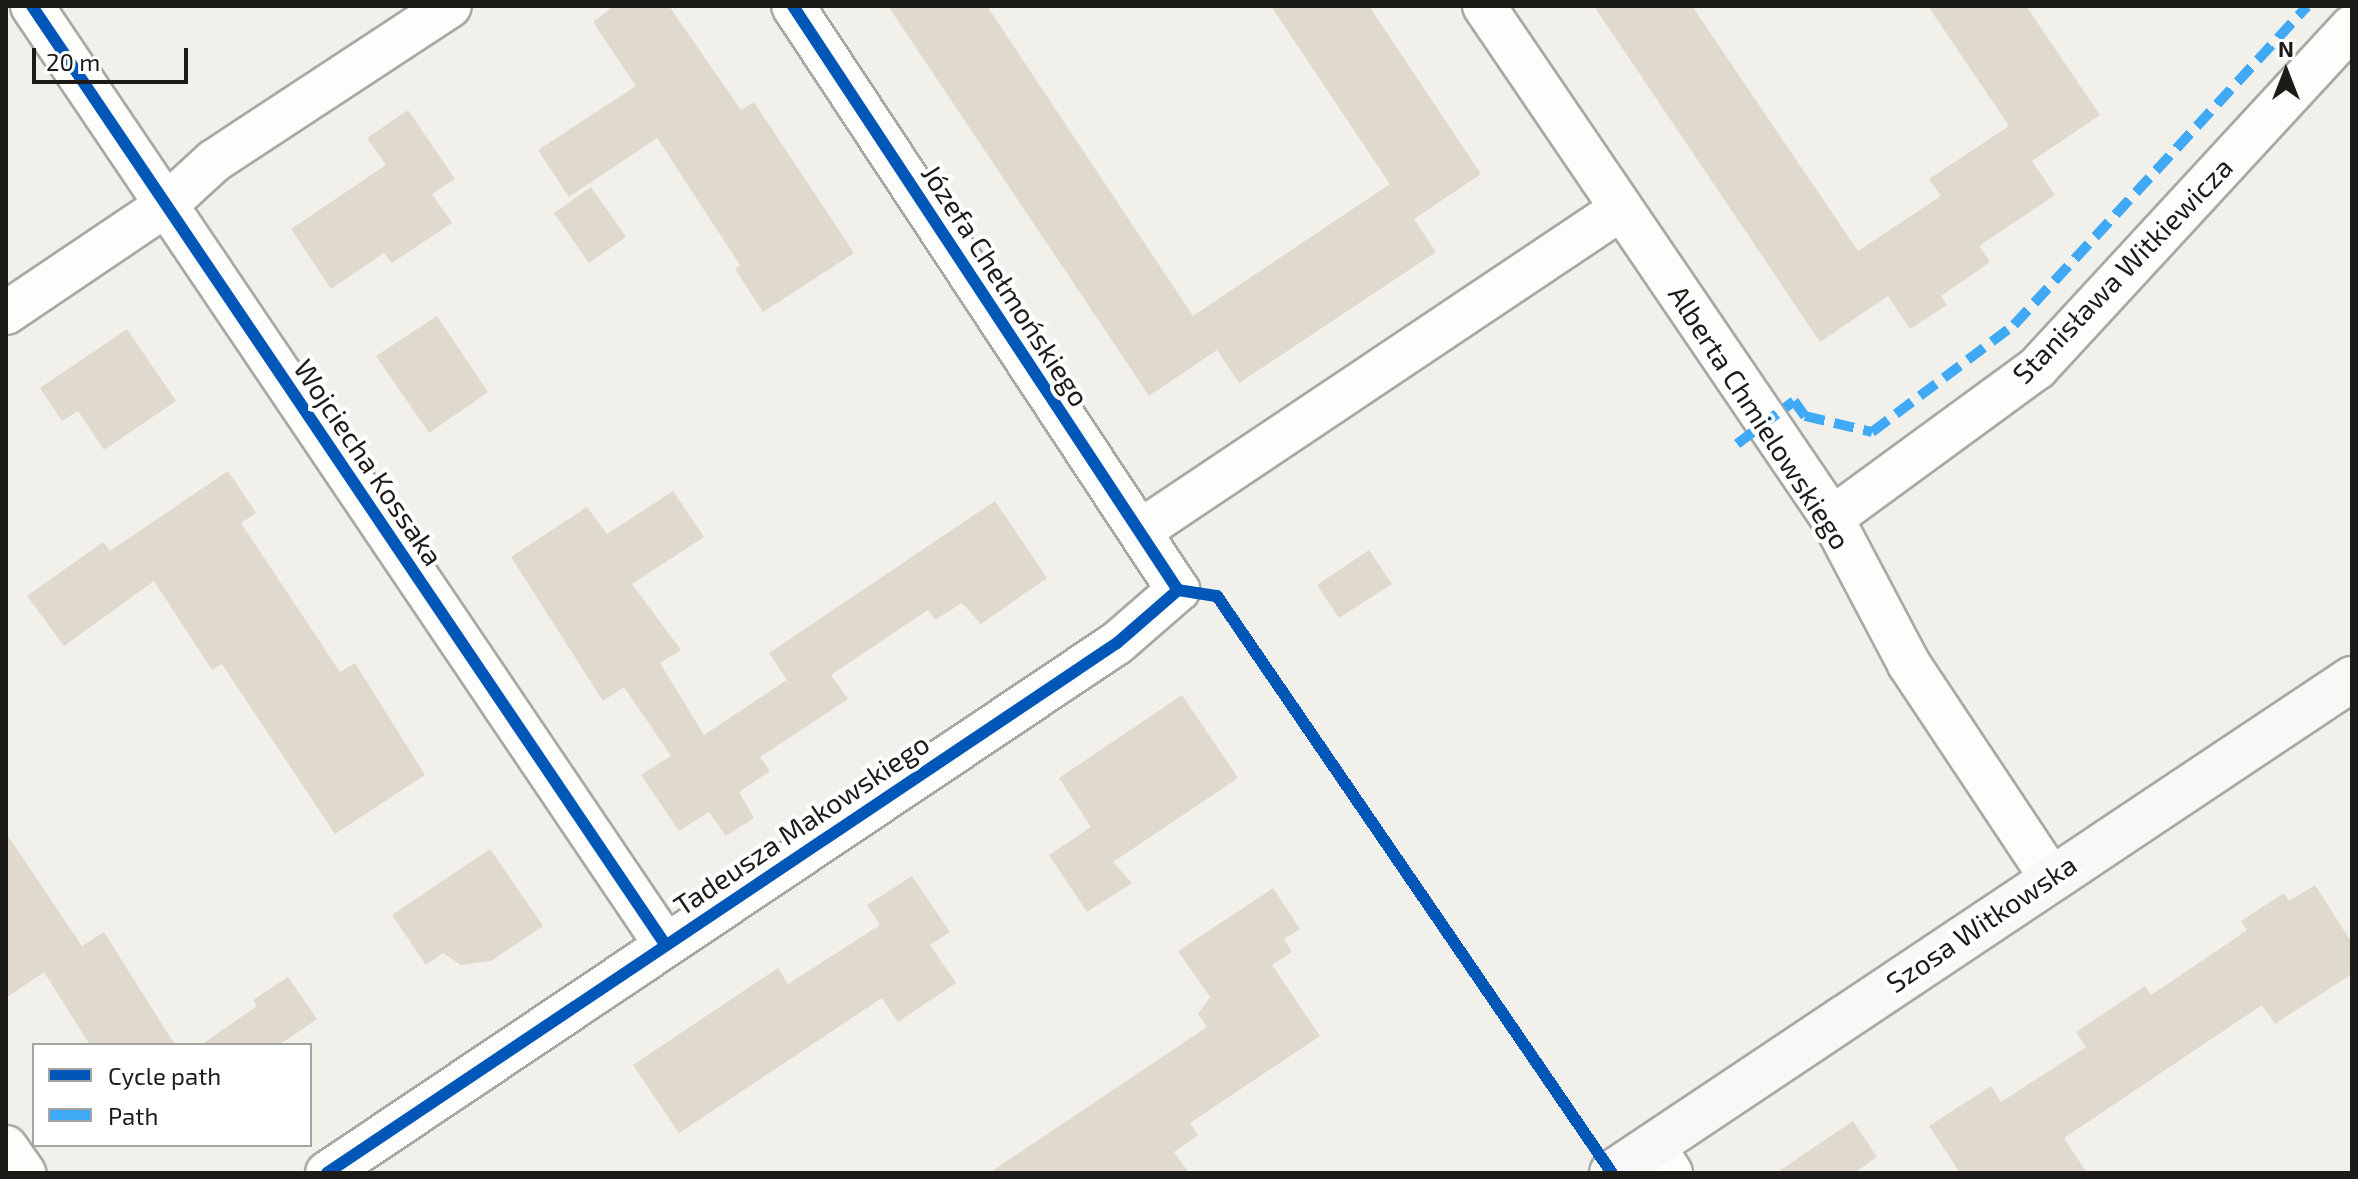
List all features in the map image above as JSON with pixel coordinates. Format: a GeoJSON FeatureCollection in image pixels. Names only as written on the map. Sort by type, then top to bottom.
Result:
{"type":"FeatureCollection","features":[{"type":"Feature","properties":{"kind":"street","name":"Wojciecha Kossaka"},"geometry":{"type":"LineString","coordinates":[[32,6],[665,944]]}},
{"type":"Feature","properties":{"kind":"street"},"geometry":{"type":"LineString","coordinates":[[6,313],[166,205],[214,161],[450,6]]}},
{"type":"Feature","properties":{"kind":"street","name":"Józefa Chełmońskiego"},"geometry":{"type":"LineString","coordinates":[[793,6],[1178,590]]}},
{"type":"Feature","properties":{"kind":"street","name":"Alberta Chmielowskiego"},"geometry":{"type":"LineString","coordinates":[[1484,6],[1832,518],[1909,664],[2050,876]]}},
{"type":"Feature","properties":{"kind":"street","name":"Stanisława Witkiewicza"},"geometry":{"type":"LineString","coordinates":[[1832,518],[2037,368],[2352,27]]}},
{"type":"Feature","properties":{"kind":"street"},"geometry":{"type":"LineString","coordinates":[[1140,531],[1621,209]]}},
{"type":"Feature","properties":{"kind":"street","name":"Tadeusza Makowskiego"},"geometry":{"type":"LineString","coordinates":[[327,1173],[1117,643],[1178,590]]}},
{"type":"Feature","properties":{"kind":"street","name":"Szosa Witkowska"},"geometry":{"type":"LineString","coordinates":[[1612,1173],[1662,1159],[2050,876],[2352,679]]}},
{"type":"Feature","properties":{"kind":"street"},"geometry":{"type":"LineString","coordinates":[[6,1147],[24,1173]]}},
{"type":"Feature","properties":{"kind":"building"},"geometry":{"type":"Polygon","coordinates":[[[614,6],[669,6],[741,110],[754,102],[854,253],[763,312],[735,269],[740,265],[657,138],[569,197],[538,150],[636,86],[593,22],[614,6]]]}},
{"type":"Feature","properties":{"kind":"building"},"geometry":{"type":"Polygon","coordinates":[[[888,6],[987,6],[1193,316],[1390,184],[1271,6],[1369,6],[1481,174],[1414,219],[1436,252],[1239,383],[1217,350],[1149,396],[888,6]]]}},
{"type":"Feature","properties":{"kind":"building"},"geometry":{"type":"Polygon","coordinates":[[[1594,6],[1692,6],[1858,251],[1941,196],[1929,179],[2009,126],[1928,6],[2026,6],[2100,115],[2032,161],[2055,195],[1979,246],[1990,262],[1941,296],[1947,305],[1910,329],[1888,296],[1820,342],[1594,6]]]}},
{"type":"Feature","properties":{"kind":"building"},"geometry":{"type":"Polygon","coordinates":[[[408,110],[455,179],[432,194],[452,223],[392,263],[384,253],[331,289],[291,229],[386,165],[367,138],[408,110]]]}},
{"type":"Feature","properties":{"kind":"building"},"geometry":{"type":"Polygon","coordinates":[[[591,187],[626,237],[589,263],[554,213],[591,187]]]}},
{"type":"Feature","properties":{"kind":"building"},"geometry":{"type":"Polygon","coordinates":[[[437,316],[488,392],[429,433],[376,356],[437,316]]]}},
{"type":"Feature","properties":{"kind":"building"},"geometry":{"type":"Polygon","coordinates":[[[127,329],[176,401],[104,450],[78,411],[62,421],[40,388],[127,329]]]}},
{"type":"Feature","properties":{"kind":"building"},"geometry":{"type":"Polygon","coordinates":[[[228,471],[256,513],[241,523],[340,672],[355,663],[425,775],[335,834],[222,664],[212,670],[154,581],[64,646],[27,596],[103,542],[110,551],[228,471]]]}},
{"type":"Feature","properties":{"kind":"building"},"geometry":{"type":"Polygon","coordinates":[[[673,491],[704,537],[632,584],[681,650],[660,663],[704,735],[787,680],[769,653],[995,501],[1047,578],[981,624],[962,603],[935,620],[928,610],[831,675],[848,699],[760,757],[770,771],[739,792],[754,818],[726,836],[709,812],[679,831],[641,775],[671,756],[624,687],[603,701],[511,557],[587,507],[607,534],[673,491]]]}},
{"type":"Feature","properties":{"kind":"building"},"geometry":{"type":"Polygon","coordinates":[[[1369,550],[1392,584],[1339,618],[1317,585],[1369,550]]]}},
{"type":"Feature","properties":{"kind":"building"},"geometry":{"type":"Polygon","coordinates":[[[1182,695],[1238,778],[1113,862],[1132,883],[1087,912],[1049,855],[1091,827],[1059,778],[1182,695]]]}},
{"type":"Feature","properties":{"kind":"building"},"geometry":{"type":"Polygon","coordinates":[[[6,833],[82,946],[104,932],[174,1043],[89,1043],[44,972],[6,998],[6,833]]]}},
{"type":"Feature","properties":{"kind":"building"},"geometry":{"type":"Polygon","coordinates":[[[490,849],[543,926],[491,961],[461,965],[443,953],[426,965],[392,915],[490,849]]]}},
{"type":"Feature","properties":{"kind":"building"},"geometry":{"type":"Polygon","coordinates":[[[912,876],[950,932],[930,945],[956,983],[898,1022],[882,998],[679,1133],[633,1065],[778,968],[788,984],[880,925],[867,905],[912,876]]]}},
{"type":"Feature","properties":{"kind":"building"},"geometry":{"type":"Polygon","coordinates":[[[2315,885],[2352,943],[2352,974],[2275,1024],[2262,1005],[2064,1138],[2087,1173],[1960,1173],[1929,1126],[1991,1086],[2001,1102],[2086,1047],[2076,1032],[2145,986],[2151,995],[2247,930],[2241,921],[2284,893],[2289,901],[2315,885]]]}},
{"type":"Feature","properties":{"kind":"building"},"geometry":{"type":"Polygon","coordinates":[[[1273,888],[1300,929],[1284,939],[1292,952],[1272,965],[1320,1036],[1190,1123],[1198,1135],[1174,1152],[1189,1173],[989,1173],[1207,1027],[1198,1014],[1210,997],[1178,951],[1273,888]]]}},
{"type":"Feature","properties":{"kind":"building"},"geometry":{"type":"Polygon","coordinates":[[[288,977],[317,1019],[282,1043],[204,1043],[257,1006],[253,1000],[288,977]]]}},
{"type":"Feature","properties":{"kind":"building"},"geometry":{"type":"Polygon","coordinates":[[[1853,1121],[1877,1157],[1854,1173],[1776,1173],[1853,1121]]]}},
{"type":"Feature","properties":{"kind":"marked path"},"geometry":{"type":"LineString","coordinates":[[1737,444],[1794,401],[1805,416],[1872,432],[2014,325],[2307,6]]}},
{"type":"Feature","properties":{"kind":"cycle path"},"geometry":{"type":"LineString","coordinates":[[32,6],[665,944]]}},
{"type":"Feature","properties":{"kind":"cycle path"},"geometry":{"type":"LineString","coordinates":[[793,6],[1178,590]]}},
{"type":"Feature","properties":{"kind":"cycle path"},"geometry":{"type":"LineString","coordinates":[[1178,590],[1217,596],[1612,1173]]}},
{"type":"Feature","properties":{"kind":"cycle path"},"geometry":{"type":"LineString","coordinates":[[327,1173],[1117,643],[1178,590]]}}]}
